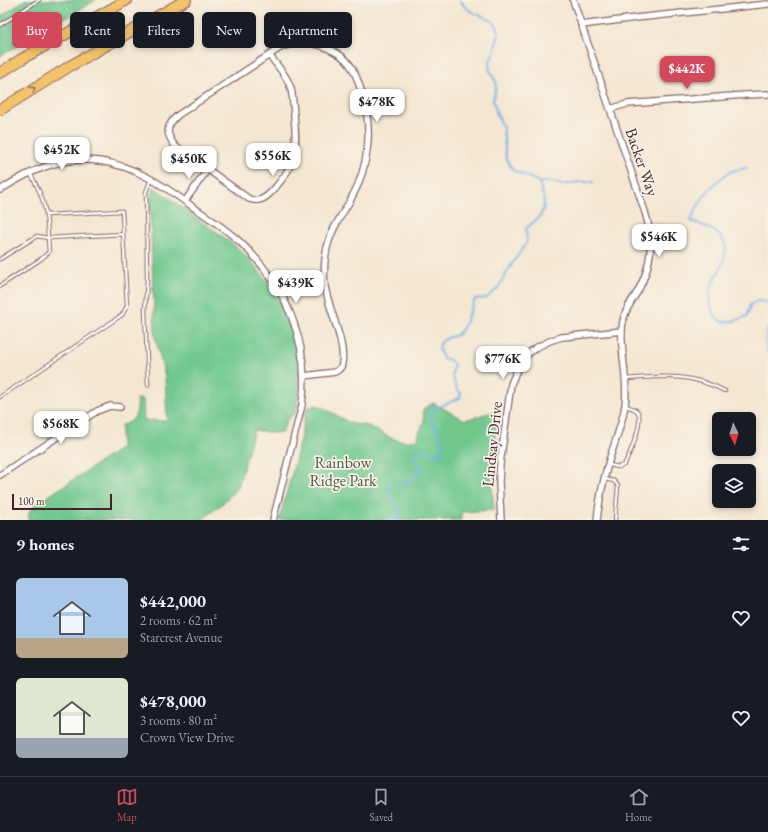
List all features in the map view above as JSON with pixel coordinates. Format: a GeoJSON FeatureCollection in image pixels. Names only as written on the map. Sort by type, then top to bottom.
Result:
{"type":"FeatureCollection","features":[{"type":"Feature","properties":{"kind":"highway"},"geometry":{"type":"LineString","coordinates":[[0,73],[20,60],[127,0]]}},
{"type":"Feature","properties":{"kind":"highway"},"geometry":{"type":"LineString","coordinates":[[0,110],[70,66],[186,0]]}},
{"type":"Feature","properties":{"kind":"street","name":"Backer Way"},"geometry":{"type":"LineString","coordinates":[[573,0],[645,212],[650,238],[650,256],[646,272],[625,314],[622,331],[626,380],[625,406],[604,479],[598,520]]}},
{"type":"Feature","properties":{"kind":"street"},"geometry":{"type":"LineString","coordinates":[[581,25],[768,4]]}},
{"type":"Feature","properties":{"kind":"street"},"geometry":{"type":"LineString","coordinates":[[269,55],[284,75],[291,89],[296,149],[288,171],[268,196],[258,201],[249,199],[175,146],[169,137],[168,131],[170,123],[178,115],[269,55],[286,45],[308,42],[325,46],[347,60],[356,75],[363,96],[368,126],[368,148],[361,176],[356,188],[333,231],[326,252],[324,275],[325,287],[339,337],[342,364],[340,370],[336,372],[304,376]]}},
{"type":"Feature","properties":{"kind":"street"},"geometry":{"type":"LineString","coordinates":[[610,109],[627,104],[768,94]]}},
{"type":"Feature","properties":{"kind":"street"},"geometry":{"type":"LineString","coordinates":[[0,190],[30,172],[56,164],[84,160],[99,161],[127,167],[151,178],[185,201],[238,240],[262,264],[287,304],[297,330],[304,376],[302,405],[273,520]]}},
{"type":"Feature","properties":{"kind":"street"},"geometry":{"type":"LineString","coordinates":[[185,201],[208,169]]}},
{"type":"Feature","properties":{"kind":"street","name":"Lindsay Drive"},"geometry":{"type":"LineString","coordinates":[[501,520],[499,482],[500,464],[511,384],[519,365],[534,348],[552,340],[562,337],[622,331]]}},
{"type":"Feature","properties":{"kind":"street"},"geometry":{"type":"LineString","coordinates":[[0,475],[97,411],[110,406],[120,407]]}},
{"type":"Feature","properties":{"kind":"lane"},"geometry":{"type":"LineString","coordinates":[[0,25],[39,0]]}},
{"type":"Feature","properties":{"kind":"lane"},"geometry":{"type":"LineString","coordinates":[[0,286],[49,252],[47,215],[40,191],[30,172]]}},
{"type":"Feature","properties":{"kind":"lane"},"geometry":{"type":"LineString","coordinates":[[148,385],[145,311],[147,278],[146,192],[151,178]]}},
{"type":"Feature","properties":{"kind":"lane"},"geometry":{"type":"LineString","coordinates":[[0,397],[122,315],[127,306],[122,211],[47,215]]}},
{"type":"Feature","properties":{"kind":"lane"},"geometry":{"type":"LineString","coordinates":[[0,259],[37,236],[48,238],[123,234]]}},
{"type":"Feature","properties":{"kind":"lane"},"geometry":{"type":"LineString","coordinates":[[626,380],[665,376],[680,377],[708,383],[725,391]]}},
{"type":"Feature","properties":{"kind":"lane"},"geometry":{"type":"LineString","coordinates":[[608,464],[617,467],[622,467],[624,465],[638,428],[639,418],[637,412],[625,406]]}},
{"type":"Feature","properties":{"kind":"lane"},"geometry":{"type":"LineString","coordinates":[[604,479],[614,481],[618,486],[615,520]]}},
{"type":"Feature","properties":{"kind":"green space"},"geometry":{"type":"Polygon","coordinates":[[[25,0],[96,0],[75,12],[70,12],[70,15],[62,20],[62,12],[12,12],[12,48],[14,48],[0,56],[0,17],[25,0]]]}},
{"type":"Feature","properties":{"kind":"green space"},"geometry":{"type":"Polygon","coordinates":[[[153,187],[223,236],[236,247],[248,258],[273,291],[291,330],[296,350],[298,392],[295,413],[287,419],[282,432],[274,433],[254,430],[238,487],[222,504],[202,520],[29,520],[29,512],[35,505],[121,448],[121,425],[126,424],[135,416],[137,408],[136,399],[143,399],[144,420],[167,421],[165,377],[155,337],[150,203],[153,187]]]}},
{"type":"Feature","properties":{"kind":"green space","name":"Rainbow Ridge Park"},"geometry":{"type":"Polygon","coordinates":[[[433,403],[465,420],[499,410],[493,450],[491,477],[494,510],[461,512],[461,520],[279,520],[294,466],[307,408],[317,405],[350,423],[368,426],[397,440],[409,441],[416,440],[424,422],[423,409],[433,403]]]}},
{"type":"Feature","properties":{"kind":"waterway"},"geometry":{"type":"LineString","coordinates":[[386,520],[400,519],[401,515],[389,489],[394,485],[409,482],[423,470],[413,456],[416,450],[428,449],[435,454],[442,454],[442,443],[430,413],[434,409],[460,398],[461,393],[457,390],[452,375],[454,365],[450,360],[443,358],[439,350],[440,343],[447,338],[457,335],[463,328],[475,299],[487,298],[498,288],[527,242],[526,229],[538,218],[544,205],[539,182],[513,170],[506,159],[503,127],[496,112],[493,100],[496,82],[490,71],[489,64],[499,33],[497,28],[495,24],[487,18],[468,9],[460,0]]}},
{"type":"Feature","properties":{"kind":"waterway"},"geometry":{"type":"LineString","coordinates":[[747,168],[730,172],[722,177],[701,201],[691,221],[713,230],[722,238],[726,248],[723,263],[710,289],[709,296],[710,304],[717,318],[724,322],[734,321],[747,316],[750,305],[757,301],[768,304]]}},
{"type":"Feature","properties":{"kind":"waterway"},"geometry":{"type":"LineString","coordinates":[[539,182],[552,182],[562,185],[579,182],[593,182]]}},
{"type":"Feature","properties":{"kind":"waterway"},"geometry":{"type":"LineString","coordinates":[[768,329],[765,339],[768,352]]}}]}
